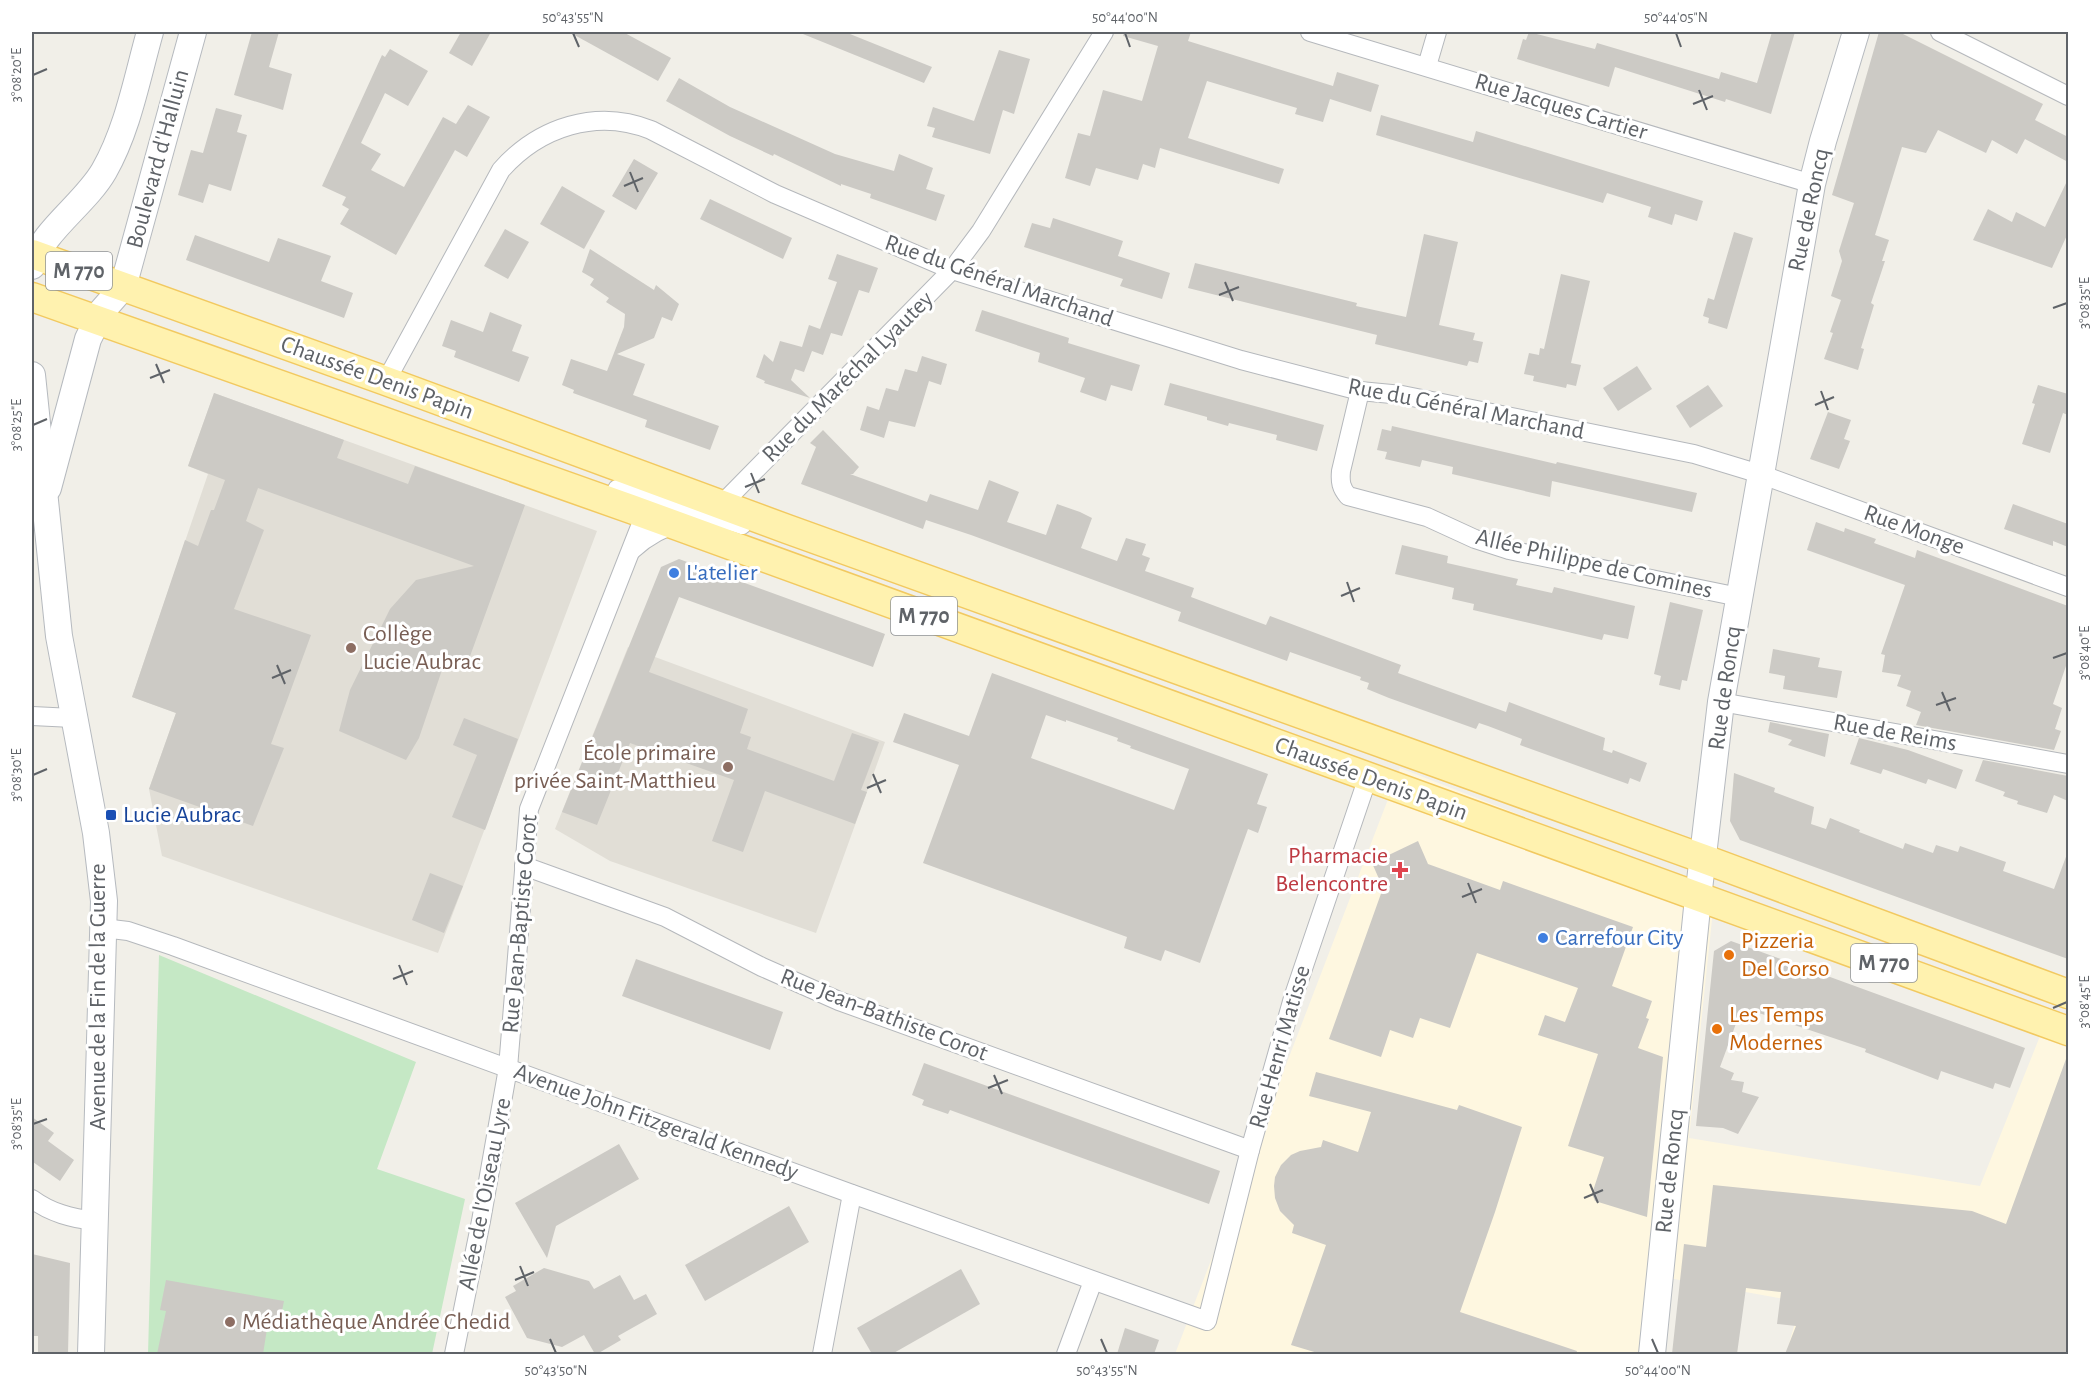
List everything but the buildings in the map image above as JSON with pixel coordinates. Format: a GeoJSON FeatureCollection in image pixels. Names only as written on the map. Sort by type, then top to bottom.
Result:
{"type":"FeatureCollection","features":[{"type":"Feature","properties":{"kind":"main road","name":"Boulevard d'Halluin"},"geometry":{"type":"LineString","coordinates":[[33,258],[41,245],[92,188],[103,172],[122,128],[150,32]]}},
{"type":"Feature","properties":{"kind":"main road","name":"Boulevard d'Halluin"},"geometry":{"type":"LineString","coordinates":[[123,286],[193,32]]}},
{"type":"Feature","properties":{"kind":"main road","name":"Rue de Roncq"},"geometry":{"type":"LineString","coordinates":[[1652,1354],[1698,898],[1721,702],[1812,183],[1856,32]]}},
{"type":"Feature","properties":{"kind":"main road","name":"Chaussée Denis Papin"},"geometry":{"type":"LineString","coordinates":[[33,258],[123,286],[386,381],[2068,994]]}},
{"type":"Feature","properties":{"kind":"main road","name":"Avenue de la Fin de la Guerre"},"geometry":{"type":"LineString","coordinates":[[45,500],[82,358],[96,320],[123,286]]}},
{"type":"Feature","properties":{"kind":"main road","name":"Chaussée Denis Papin"},"geometry":{"type":"LineString","coordinates":[[32,297],[674,524],[2068,1031]]}},
{"type":"Feature","properties":{"kind":"main road","name":"Avenue de la Fin de la Guerre"},"geometry":{"type":"LineString","coordinates":[[32,375],[59,636],[100,857],[104,901],[91,1354]]}},
{"type":"Feature","properties":{"kind":"street","name":"Rue du Maréchal Lyautey"},"geometry":{"type":"LineString","coordinates":[[721,505],[952,270],[981,231],[1104,32]]}},
{"type":"Feature","properties":{"kind":"street","name":"Rue Jacques Cartier"},"geometry":{"type":"LineString","coordinates":[[1310,32],[1812,183]]}},
{"type":"Feature","properties":{"kind":"street"},"geometry":{"type":"LineString","coordinates":[[1427,66],[1437,32]]}},
{"type":"Feature","properties":{"kind":"street"},"geometry":{"type":"LineString","coordinates":[[1940,32],[2068,96]]}},
{"type":"Feature","properties":{"kind":"street","name":"Rue du Général Marchand"},"geometry":{"type":"LineString","coordinates":[[386,381],[501,170],[511,159],[548,133],[574,124],[605,121],[635,123],[815,212],[952,270],[1207,351],[1360,391],[1402,395],[1672,449],[1760,474]]}},
{"type":"Feature","properties":{"kind":"street","name":"Allée Philippe de Comines"},"geometry":{"type":"LineString","coordinates":[[1360,391],[1341,471],[1340,480],[1348,496],[1426,517],[1475,539],[1509,550],[1739,597]]}},
{"type":"Feature","properties":{"kind":"street","name":"Chaussée Denis Papin"},"geometry":{"type":"LineString","coordinates":[[488,458],[545,466],[675,509],[701,510],[721,505]]}},
{"type":"Feature","properties":{"kind":"street","name":"Rue Monge"},"geometry":{"type":"LineString","coordinates":[[1760,474],[2068,587]]}},
{"type":"Feature","properties":{"kind":"street","name":"Rue Jean-Baptiste Corot"},"geometry":{"type":"LineString","coordinates":[[508,1068],[527,823],[533,796],[645,514]]}},
{"type":"Feature","properties":{"kind":"street","name":"Chaussée Denis Papin"},"geometry":{"type":"LineString","coordinates":[[630,553],[657,531],[674,524],[712,519],[723,520],[833,558],[896,568]]}},
{"type":"Feature","properties":{"kind":"street","name":"Rue de Reims"},"geometry":{"type":"LineString","coordinates":[[1721,702],[2068,764]]}},
{"type":"Feature","properties":{"kind":"street"},"geometry":{"type":"LineString","coordinates":[[32,716],[73,718]]}},
{"type":"Feature","properties":{"kind":"street","name":"Rue Henri Matisse"},"geometry":{"type":"LineString","coordinates":[[1207,1321],[1250,1150],[1293,998],[1368,777]]}},
{"type":"Feature","properties":{"kind":"street","name":"Rue Jean-Bathiste Corot"},"geometry":{"type":"LineString","coordinates":[[524,866],[672,920],[762,967],[839,1001],[1250,1150]]}},
{"type":"Feature","properties":{"kind":"street","name":"Avenue John Fitzgerald Kennedy"},"geometry":{"type":"LineString","coordinates":[[104,928],[128,931],[173,946],[1207,1321]]}},
{"type":"Feature","properties":{"kind":"street","name":"Allée de l'Oiseau Lyre"},"geometry":{"type":"LineString","coordinates":[[454,1354],[481,1221],[508,1068]]}},
{"type":"Feature","properties":{"kind":"street"},"geometry":{"type":"LineString","coordinates":[[822,1354],[852,1194]]}},
{"type":"Feature","properties":{"kind":"street"},"geometry":{"type":"LineString","coordinates":[[32,1198],[44,1207],[64,1215],[95,1221]]}},
{"type":"Feature","properties":{"kind":"street"},"geometry":{"type":"LineString","coordinates":[[1066,1354],[1093,1281]]}},
{"type":"Feature","properties":{"kind":"shaded area","name":"Collège Lucie Aubrac"},"geometry":{"type":"Polygon","coordinates":[[[214,393],[597,531],[438,953],[162,856],[149,789],[176,713],[132,697],[208,474],[188,466],[214,393]]]}},
{"type":"Feature","properties":{"kind":"shaded area","name":"École primaire privée Saint-Matthieu"},"geometry":{"type":"Polygon","coordinates":[[[628,647],[885,742],[816,933],[610,861],[555,829],[628,647]]]}},
{"type":"Feature","properties":{"kind":"shaded area"},"geometry":{"type":"Polygon","coordinates":[[[1400,768],[1715,891],[1689,1138],[1980,1186],[2040,1036],[2068,1048],[2068,1354],[1786,1354],[1801,1302],[1652,1275],[1643,1354],[1175,1354],[1400,768]]]}},
{"type":"Feature","properties":{"kind":"green space"},"geometry":{"type":"Polygon","coordinates":[[[159,955],[416,1062],[377,1169],[465,1199],[432,1354],[148,1354],[159,955]]]}},
{"type":"Feature","properties":{"kind":"place","name":"L'atelier"},"geometry":{"type":"Point","coordinates":[674,573]}},
{"type":"Feature","properties":{"kind":"place","name":"Collège Lucie Aubrac"},"geometry":{"type":"Point","coordinates":[351,648]}},
{"type":"Feature","properties":{"kind":"place","name":"École primaire privée Saint-Matthieu"},"geometry":{"type":"Point","coordinates":[728,767]}},
{"type":"Feature","properties":{"kind":"place","name":"Lucie Aubrac"},"geometry":{"type":"Point","coordinates":[111,815]}},
{"type":"Feature","properties":{"kind":"place","name":"Pharmacie Belencontre"},"geometry":{"type":"Point","coordinates":[1400,870]}},
{"type":"Feature","properties":{"kind":"place","name":"Carrefour City"},"geometry":{"type":"Point","coordinates":[1543,938]}},
{"type":"Feature","properties":{"kind":"place","name":"Pizzeria Del Corso"},"geometry":{"type":"Point","coordinates":[1729,955]}},
{"type":"Feature","properties":{"kind":"place","name":"Les Temps Modernes"},"geometry":{"type":"Point","coordinates":[1717,1029]}},
{"type":"Feature","properties":{"kind":"place","name":"Médiathèque Andrée Chedid"},"geometry":{"type":"Point","coordinates":[230,1322]}}]}
